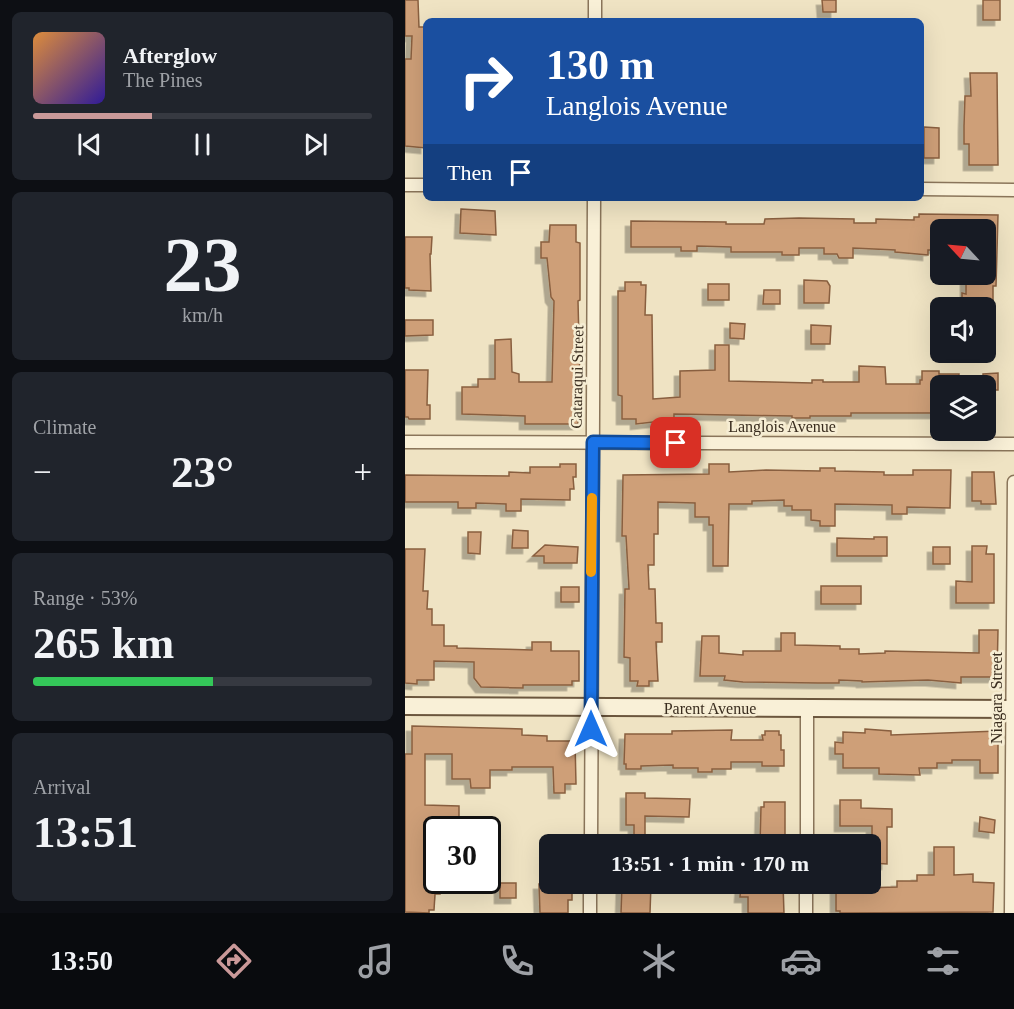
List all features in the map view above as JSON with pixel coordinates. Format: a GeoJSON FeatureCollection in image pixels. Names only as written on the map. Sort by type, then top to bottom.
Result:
{"type":"FeatureCollection","features":[{"type":"Feature","properties":{"kind":"street"},"geometry":{"type":"LineString","coordinates":[[595,0],[595,18]]}},
{"type":"Feature","properties":{"kind":"street"},"geometry":{"type":"LineString","coordinates":[[405,185],[423,185]]}},
{"type":"Feature","properties":{"kind":"street"},"geometry":{"type":"LineString","coordinates":[[924,189],[1014,190]]}},
{"type":"Feature","properties":{"kind":"street","name":"Cataraqui Street"},"geometry":{"type":"LineString","coordinates":[[591,834],[594,201]]}},
{"type":"Feature","properties":{"kind":"street","name":"Langlois Avenue"},"geometry":{"type":"LineString","coordinates":[[405,442],[1014,444]]}},
{"type":"Feature","properties":{"kind":"street","name":"Niagara Street"},"geometry":{"type":"LineString","coordinates":[[1011,913],[1014,482]]}},
{"type":"Feature","properties":{"kind":"street","name":"Parent Avenue"},"geometry":{"type":"LineString","coordinates":[[405,706],[1013,709]]}},
{"type":"Feature","properties":{"kind":"street"},"geometry":{"type":"LineString","coordinates":[[807,708],[807,834]]}},
{"type":"Feature","properties":{"kind":"street"},"geometry":{"type":"LineString","coordinates":[[590,894],[590,913]]}},
{"type":"Feature","properties":{"kind":"street"},"geometry":{"type":"LineString","coordinates":[[806,894],[806,913]]}},
{"type":"Feature","properties":{"kind":"building"},"geometry":{"type":"Polygon","coordinates":[[[405,0],[418,0],[419,27],[423,27],[423,148],[405,146],[405,59],[411,59],[412,36],[405,36],[405,0]]]}},
{"type":"Feature","properties":{"kind":"building"},"geometry":{"type":"Polygon","coordinates":[[[822,0],[836,0],[836,12],[823,12],[822,0]]]}},
{"type":"Feature","properties":{"kind":"building"},"geometry":{"type":"Polygon","coordinates":[[[983,0],[1000,0],[1000,20],[983,20],[983,0]]]}},
{"type":"Feature","properties":{"kind":"building"},"geometry":{"type":"Polygon","coordinates":[[[970,73],[997,73],[998,165],[969,165],[969,144],[964,144],[964,126],[965,96],[971,96],[970,73]]]}},
{"type":"Feature","properties":{"kind":"building"},"geometry":{"type":"Polygon","coordinates":[[[924,127],[939,128],[939,158],[924,158],[924,127]]]}},
{"type":"Feature","properties":{"kind":"building"},"geometry":{"type":"Polygon","coordinates":[[[461,209],[495,211],[496,235],[460,233],[461,209]]]}},
{"type":"Feature","properties":{"kind":"building"},"geometry":{"type":"Polygon","coordinates":[[[919,214],[998,215],[996,286],[993,286],[993,297],[962,297],[962,293],[966,294],[966,285],[996,285],[996,219],[930,219],[928,255],[895,252],[895,250],[853,248],[853,258],[839,258],[837,254],[824,254],[824,248],[799,248],[799,255],[782,255],[782,252],[731,252],[731,247],[697,246],[697,251],[681,251],[681,247],[631,247],[631,221],[764,224],[765,219],[799,218],[854,219],[854,223],[876,223],[876,219],[914,220],[914,217],[919,217],[919,214]]]}},
{"type":"Feature","properties":{"kind":"building"},"geometry":{"type":"Polygon","coordinates":[[[550,225],[576,225],[576,242],[580,243],[578,424],[525,424],[525,416],[462,414],[462,387],[478,387],[478,379],[495,379],[495,340],[511,339],[512,372],[519,374],[519,382],[552,382],[554,301],[551,297],[547,258],[541,258],[541,242],[549,242],[550,225]]]}},
{"type":"Feature","properties":{"kind":"building"},"geometry":{"type":"Polygon","coordinates":[[[405,237],[432,237],[431,291],[405,288],[405,237]]]}},
{"type":"Feature","properties":{"kind":"building"},"geometry":{"type":"Polygon","coordinates":[[[804,280],[827,281],[830,286],[829,303],[804,303],[804,280]]]}},
{"type":"Feature","properties":{"kind":"building"},"geometry":{"type":"Polygon","coordinates":[[[625,282],[641,282],[641,285],[646,285],[645,315],[652,315],[653,399],[680,397],[680,371],[715,370],[715,345],[729,345],[729,381],[859,382],[859,366],[885,367],[886,384],[920,384],[922,371],[939,371],[939,374],[959,375],[930,375],[930,413],[851,413],[851,416],[810,416],[810,418],[674,414],[671,420],[636,424],[636,419],[622,419],[622,396],[618,395],[618,291],[625,291],[625,282]]]}},
{"type":"Feature","properties":{"kind":"building"},"geometry":{"type":"Polygon","coordinates":[[[708,284],[729,284],[729,300],[708,300],[708,284]]]}},
{"type":"Feature","properties":{"kind":"building"},"geometry":{"type":"Polygon","coordinates":[[[764,290],[780,290],[780,304],[763,304],[764,290]]]}},
{"type":"Feature","properties":{"kind":"building"},"geometry":{"type":"Polygon","coordinates":[[[405,320],[433,320],[433,335],[405,336],[405,320]]]}},
{"type":"Feature","properties":{"kind":"building"},"geometry":{"type":"Polygon","coordinates":[[[730,323],[745,324],[744,339],[730,338],[730,323]]]}},
{"type":"Feature","properties":{"kind":"building"},"geometry":{"type":"Polygon","coordinates":[[[811,325],[831,326],[830,344],[811,344],[811,325]]]}},
{"type":"Feature","properties":{"kind":"building"},"geometry":{"type":"Polygon","coordinates":[[[405,370],[428,370],[427,405],[430,405],[430,419],[405,417],[405,370]]]}},
{"type":"Feature","properties":{"kind":"building"},"geometry":{"type":"Polygon","coordinates":[[[998,373],[998,390],[996,390],[996,375],[983,374],[998,373]]]}},
{"type":"Feature","properties":{"kind":"building"},"geometry":{"type":"Polygon","coordinates":[[[560,464],[576,464],[576,477],[573,477],[574,489],[570,489],[570,500],[521,499],[521,511],[506,511],[506,504],[476,503],[476,508],[458,508],[458,502],[405,502],[405,475],[509,476],[509,472],[530,473],[530,467],[560,467],[560,464]]]}},
{"type":"Feature","properties":{"kind":"building"},"geometry":{"type":"Polygon","coordinates":[[[709,464],[729,464],[729,472],[820,471],[820,468],[835,468],[835,471],[913,475],[913,470],[951,470],[950,508],[907,507],[907,514],[892,514],[892,505],[835,504],[835,526],[820,526],[820,521],[811,520],[811,510],[792,510],[792,506],[784,506],[784,500],[729,504],[728,566],[713,566],[713,525],[709,525],[709,517],[695,517],[695,503],[658,502],[658,534],[654,534],[654,565],[648,565],[649,589],[655,589],[656,623],[662,623],[662,642],[656,642],[658,681],[649,681],[649,686],[637,686],[638,681],[630,681],[630,658],[624,657],[625,589],[629,589],[626,536],[622,536],[623,475],[709,474],[709,464]]]}},
{"type":"Feature","properties":{"kind":"building"},"geometry":{"type":"Polygon","coordinates":[[[972,472],[994,472],[996,504],[981,504],[981,501],[972,501],[972,472]]]}},
{"type":"Feature","properties":{"kind":"building"},"geometry":{"type":"Polygon","coordinates":[[[513,530],[528,531],[528,548],[512,548],[513,530]]]}},
{"type":"Feature","properties":{"kind":"building"},"geometry":{"type":"Polygon","coordinates":[[[468,532],[481,532],[480,554],[468,553],[468,532]]]}},
{"type":"Feature","properties":{"kind":"building"},"geometry":{"type":"Polygon","coordinates":[[[874,537],[887,537],[887,556],[837,556],[837,538],[874,539],[874,537]]]}},
{"type":"Feature","properties":{"kind":"building"},"geometry":{"type":"Polygon","coordinates":[[[545,545],[578,547],[577,563],[544,563],[544,556],[533,556],[545,545]]]}},
{"type":"Feature","properties":{"kind":"building"},"geometry":{"type":"Polygon","coordinates":[[[972,546],[987,546],[986,554],[994,554],[994,603],[956,603],[956,581],[972,582],[972,546]]]}},
{"type":"Feature","properties":{"kind":"building"},"geometry":{"type":"Polygon","coordinates":[[[933,547],[950,547],[950,564],[933,564],[933,547]]]}},
{"type":"Feature","properties":{"kind":"building"},"geometry":{"type":"Polygon","coordinates":[[[405,549],[425,549],[423,591],[428,591],[427,609],[432,609],[432,625],[444,625],[444,646],[532,650],[532,642],[551,642],[551,651],[579,651],[579,681],[572,681],[572,685],[523,685],[523,688],[481,687],[474,678],[474,662],[434,661],[434,680],[417,680],[417,684],[405,683],[405,549]]]}},
{"type":"Feature","properties":{"kind":"building"},"geometry":{"type":"Polygon","coordinates":[[[821,586],[861,586],[861,604],[821,604],[821,586]]]}},
{"type":"Feature","properties":{"kind":"building"},"geometry":{"type":"Polygon","coordinates":[[[561,587],[579,587],[579,602],[561,602],[561,587]]]}},
{"type":"Feature","properties":{"kind":"building"},"geometry":{"type":"Polygon","coordinates":[[[979,630],[998,630],[997,677],[961,677],[961,683],[928,680],[862,682],[839,680],[839,683],[818,683],[743,682],[724,680],[725,676],[700,676],[702,636],[719,636],[719,653],[743,655],[743,651],[781,651],[781,633],[795,633],[795,645],[840,646],[840,649],[859,649],[859,654],[885,653],[885,651],[979,653],[979,630]]]}},
{"type":"Feature","properties":{"kind":"building"},"geometry":{"type":"Polygon","coordinates":[[[412,726],[522,729],[522,735],[547,736],[547,741],[575,741],[576,784],[565,784],[565,793],[554,793],[553,767],[512,767],[512,770],[490,770],[490,788],[471,788],[470,779],[452,779],[452,754],[425,754],[425,805],[459,806],[459,816],[423,816],[423,894],[435,894],[434,910],[429,910],[429,913],[405,912],[405,754],[412,754],[412,726]]]}},
{"type":"Feature","properties":{"kind":"building"},"geometry":{"type":"Polygon","coordinates":[[[865,729],[891,731],[891,735],[998,731],[998,773],[980,773],[980,760],[952,760],[952,763],[937,763],[937,768],[919,768],[920,775],[879,774],[879,768],[843,768],[843,754],[835,754],[835,742],[843,743],[843,732],[865,733],[865,729]]]}},
{"type":"Feature","properties":{"kind":"building"},"geometry":{"type":"Polygon","coordinates":[[[732,730],[731,740],[763,740],[762,735],[765,735],[765,731],[779,731],[781,750],[784,750],[784,766],[762,766],[762,762],[731,762],[731,769],[698,772],[698,768],[673,768],[673,765],[626,769],[626,764],[624,764],[625,734],[732,730]]]}},
{"type":"Feature","properties":{"kind":"building"},"geometry":{"type":"Polygon","coordinates":[[[626,793],[645,793],[645,798],[690,799],[689,817],[645,816],[645,834],[634,834],[634,825],[626,825],[626,793]]]}},
{"type":"Feature","properties":{"kind":"building"},"geometry":{"type":"Polygon","coordinates":[[[840,800],[861,800],[861,808],[892,809],[892,827],[887,827],[887,864],[881,864],[881,834],[872,834],[872,826],[840,826],[840,800]]]}},
{"type":"Feature","properties":{"kind":"building"},"geometry":{"type":"Polygon","coordinates":[[[764,802],[785,802],[785,834],[760,834],[761,807],[764,807],[764,802]]]}},
{"type":"Feature","properties":{"kind":"building"},"geometry":{"type":"Polygon","coordinates":[[[980,817],[995,820],[994,833],[979,831],[980,817]]]}},
{"type":"Feature","properties":{"kind":"building"},"geometry":{"type":"Polygon","coordinates":[[[934,847],[954,847],[954,875],[973,874],[973,882],[994,883],[993,912],[840,913],[836,911],[836,894],[881,894],[881,887],[897,887],[897,881],[917,881],[917,875],[934,875],[934,847]]]}},
{"type":"Feature","properties":{"kind":"building"},"geometry":{"type":"Polygon","coordinates":[[[501,883],[516,883],[516,898],[500,898],[501,883]]]}},
{"type":"Feature","properties":{"kind":"building"},"geometry":{"type":"Polygon","coordinates":[[[539,894],[572,894],[572,900],[568,900],[568,913],[540,913],[539,894]]]}},
{"type":"Feature","properties":{"kind":"building"},"geometry":{"type":"Polygon","coordinates":[[[622,894],[651,894],[650,913],[621,913],[622,894]]]}},
{"type":"Feature","properties":{"kind":"building"},"geometry":{"type":"Polygon","coordinates":[[[740,894],[783,894],[784,913],[748,913],[748,897],[740,897],[740,894]]]}},
{"type":"Feature","properties":{"kind":"slow traffic"},"geometry":{"type":"LineString","coordinates":[[591,572],[592,498]]}},
{"type":"Feature","properties":{"kind":"route"},"geometry":{"type":"LineString","coordinates":[[591,729],[593,442],[676,443]]}}]}
